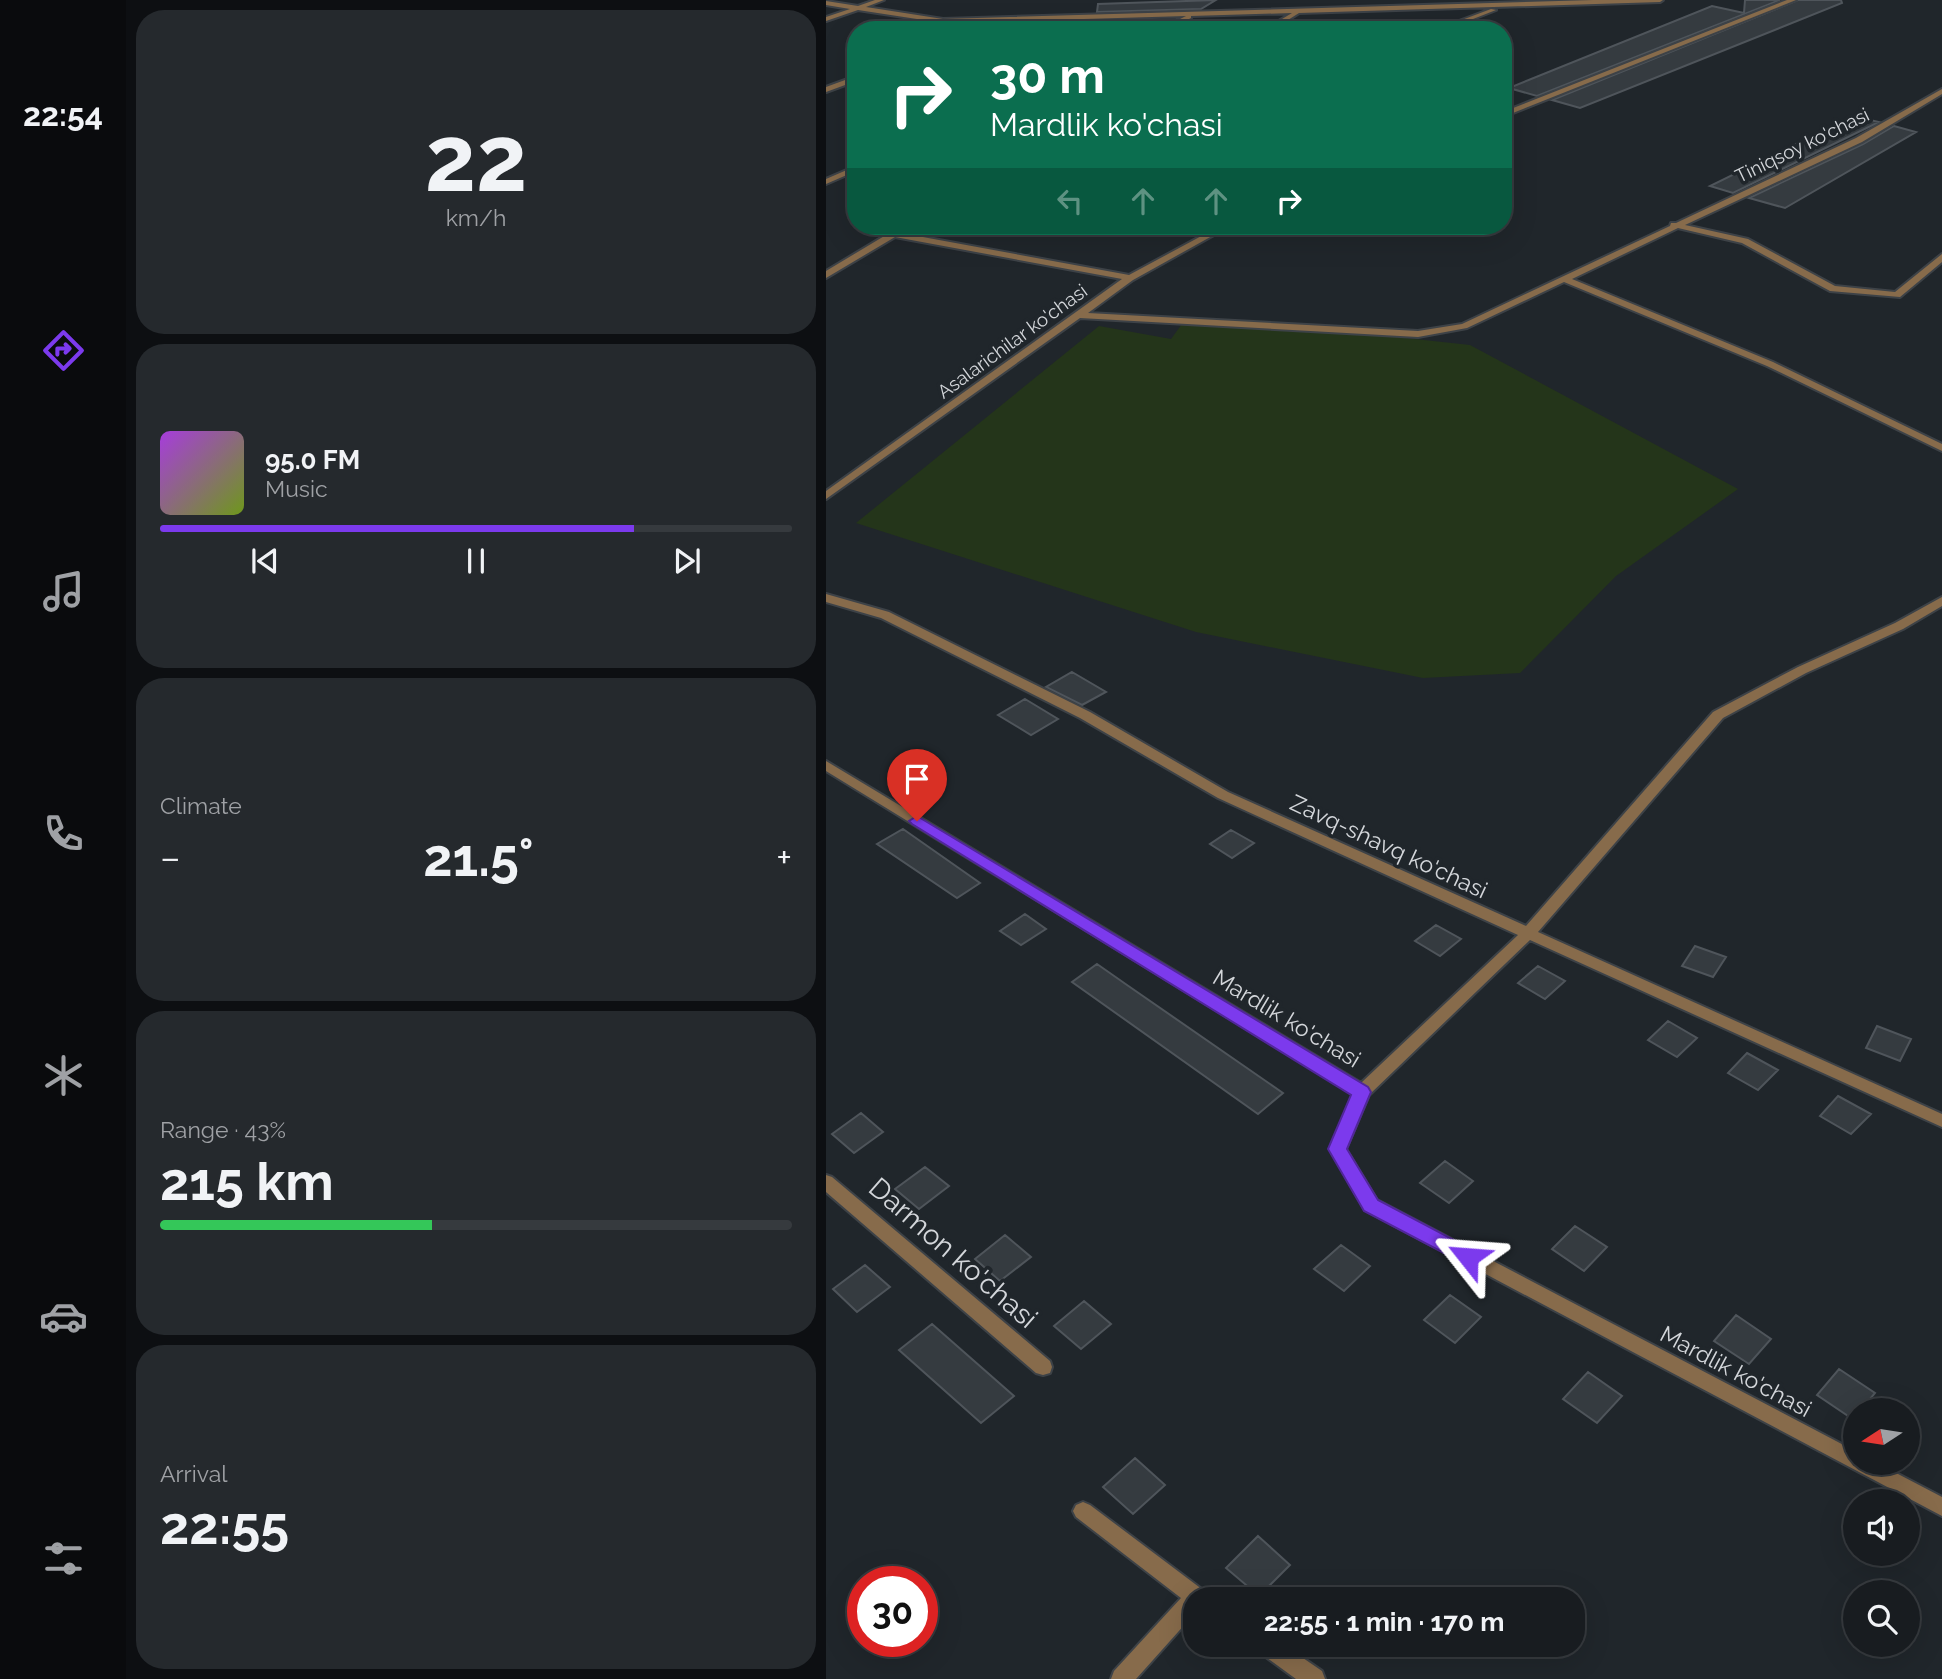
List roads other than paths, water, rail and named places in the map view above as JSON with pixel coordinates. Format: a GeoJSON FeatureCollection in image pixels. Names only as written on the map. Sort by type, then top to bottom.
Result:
{"type":"FeatureCollection","features":[{"type":"Feature","properties":{"kind":"street"},"geometry":{"type":"LineString","coordinates":[[826,19],[881,0]]}},
{"type":"Feature","properties":{"kind":"street"},"geometry":{"type":"LineString","coordinates":[[826,3],[915,19],[1005,21],[1660,0]]}},
{"type":"Feature","properties":{"kind":"street"},"geometry":{"type":"LineString","coordinates":[[1512,111],[1793,0]]}},
{"type":"Feature","properties":{"kind":"street"},"geometry":{"type":"LineString","coordinates":[[1460,21],[1505,3]]}},
{"type":"Feature","properties":{"kind":"street"},"geometry":{"type":"LineString","coordinates":[[1283,21],[1301,11]]}},
{"type":"Feature","properties":{"kind":"street"},"geometry":{"type":"LineString","coordinates":[[1181,21],[1197,14]]}},
{"type":"Feature","properties":{"kind":"street"},"geometry":{"type":"LineString","coordinates":[[826,90],[847,82]]}},
{"type":"Feature","properties":{"kind":"street","name":"Tiniqsoy ko'chasi"},"geometry":{"type":"LineString","coordinates":[[1079,315],[1418,334],[1464,326],[1859,140],[1942,91]]}},
{"type":"Feature","properties":{"kind":"street"},"geometry":{"type":"LineString","coordinates":[[826,182],[847,172]]}},
{"type":"Feature","properties":{"kind":"street"},"geometry":{"type":"LineString","coordinates":[[1674,225],[1745,241],[1833,289],[1897,295],[1942,257]]}},
{"type":"Feature","properties":{"kind":"street"},"geometry":{"type":"LineString","coordinates":[[826,275],[890,235]]}},
{"type":"Feature","properties":{"kind":"street"},"geometry":{"type":"LineString","coordinates":[[897,235],[1130,278]]}},
{"type":"Feature","properties":{"kind":"street","name":"Asalarichilar ko'chasi"},"geometry":{"type":"LineString","coordinates":[[826,496],[1130,278],[1209,235]]}},
{"type":"Feature","properties":{"kind":"street"},"geometry":{"type":"LineString","coordinates":[[1927,268],[1942,271]]}},
{"type":"Feature","properties":{"kind":"street"},"geometry":{"type":"LineString","coordinates":[[1562,278],[1770,364],[1942,448]]}},
{"type":"Feature","properties":{"kind":"street","name":"Zavq-shavq ko'chasi"},"geometry":{"type":"LineString","coordinates":[[826,598],[885,615],[1085,715],[1223,795],[1942,1121]]}},
{"type":"Feature","properties":{"kind":"street"},"geometry":{"type":"LineString","coordinates":[[1362,1092],[1528,934],[1718,715],[1801,670],[1899,626],[1942,601]]}},
{"type":"Feature","properties":{"kind":"street","name":"Mardlik ko'chasi"},"geometry":{"type":"LineString","coordinates":[[826,765],[1362,1092],[1338,1149],[1371,1205],[1843,1455]]}},
{"type":"Feature","properties":{"kind":"street","name":"Darmon ko'chasi"},"geometry":{"type":"LineString","coordinates":[[826,1182],[1043,1367]]}},
{"type":"Feature","properties":{"kind":"street","name":"Mardlik ko'chasi"},"geometry":{"type":"LineString","coordinates":[[1882,1475],[1942,1507]]}},
{"type":"Feature","properties":{"kind":"street"},"geometry":{"type":"LineString","coordinates":[[1083,1511],[1183,1587]]}},
{"type":"Feature","properties":{"kind":"street"},"geometry":{"type":"LineString","coordinates":[[1122,1679],[1183,1614]]}},
{"type":"Feature","properties":{"kind":"street"},"geometry":{"type":"LineString","coordinates":[[1283,1657],[1314,1679]]}}]}
